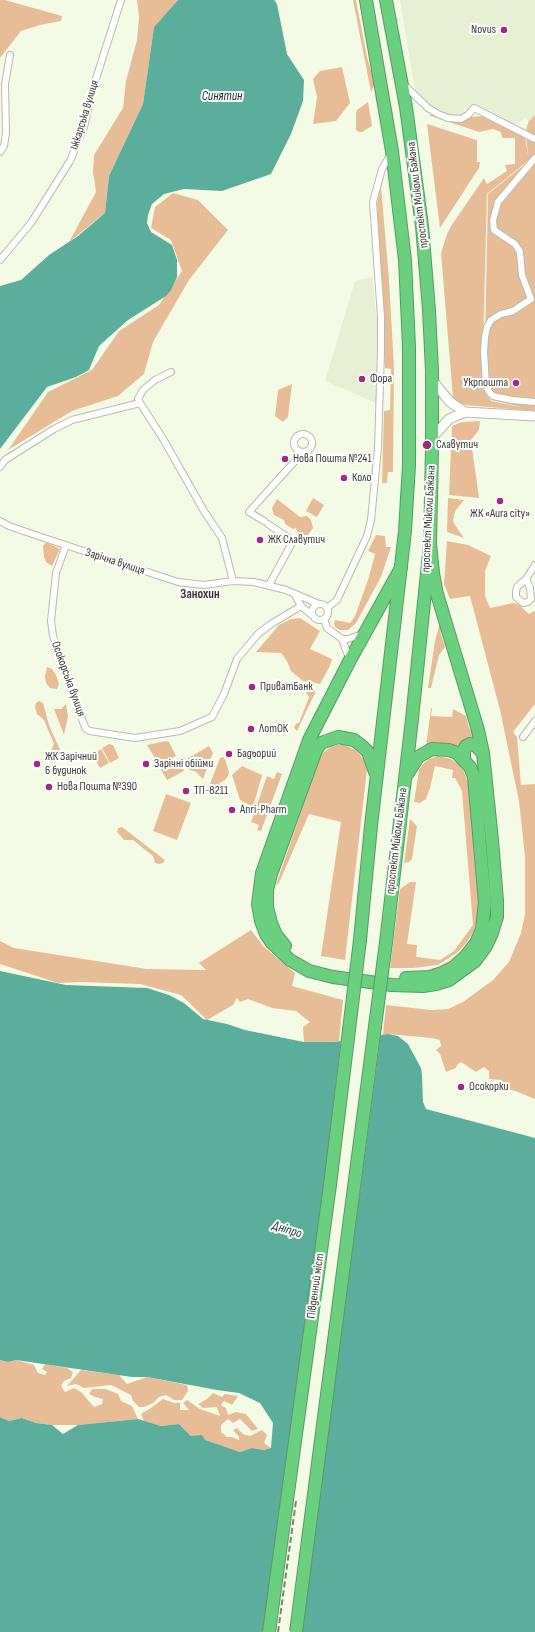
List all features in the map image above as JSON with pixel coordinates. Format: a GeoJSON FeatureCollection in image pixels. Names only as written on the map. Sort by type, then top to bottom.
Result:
{"type":"FeatureCollection","features":[{"type":"Feature","properties":{"kind":"highway","name":"проспект Миколи Бажана"},"geometry":{"type":"LineString","coordinates":[[360,940],[376,777],[405,531],[409,465],[409,347],[405,260],[392,151],[366,0]]}},
{"type":"Feature","properties":{"kind":"highway","name":"проспект Миколи Бажана"},"geometry":{"type":"LineString","coordinates":[[386,0],[412,145],[422,226],[429,310],[432,380],[430,544],[386,942]]}},
{"type":"Feature","properties":{"kind":"highway"},"geometry":{"type":"LineString","coordinates":[[401,568],[350,660],[309,740],[260,882],[258,904],[261,921],[272,943],[290,960],[309,971],[333,977],[392,986],[436,984],[449,980],[475,961],[486,946],[497,918],[492,840],[478,730],[437,594],[430,544]]}},
{"type":"Feature","properties":{"kind":"highway"},"geometry":{"type":"LineString","coordinates":[[376,777],[368,752],[354,740],[338,737],[321,743],[311,760],[271,874],[267,890],[267,907],[271,923],[276,935],[285,947],[298,957],[322,968],[391,978],[430,977],[454,967],[465,957],[476,943],[482,929],[485,916],[474,777],[470,767],[457,753],[449,750],[432,749],[418,757],[412,764],[404,780]]}},
{"type":"Feature","properties":{"kind":"highway"},"geometry":{"type":"LineString","coordinates":[[464,760],[464,750],[466,746],[470,744],[475,745],[482,753]]}},
{"type":"Feature","properties":{"kind":"highway","name":"Південний міст"},"geometry":{"type":"LineString","coordinates":[[269,1632],[330,1185],[360,940]]}},
{"type":"Feature","properties":{"kind":"highway","name":"Південний міст"},"geometry":{"type":"LineString","coordinates":[[296,1632],[386,942]]}},
{"type":"Feature","properties":{"kind":"street","name":"Іжкарська вулиця"},"geometry":{"type":"LineString","coordinates":[[0,260],[31,223],[70,161],[84,127],[93,88],[121,0]]}},
{"type":"Feature","properties":{"kind":"street"},"geometry":{"type":"LineString","coordinates":[[0,152],[4,146],[6,132],[5,84],[10,54]]}},
{"type":"Feature","properties":{"kind":"street"},"geometry":{"type":"LineString","coordinates":[[402,83],[428,108],[438,114],[448,118],[460,119],[474,108],[535,139]]}},
{"type":"Feature","properties":{"kind":"street"},"geometry":{"type":"LineString","coordinates":[[324,619],[328,614],[327,608],[337,600],[367,536],[371,520],[378,448],[381,351],[381,317],[373,202],[382,169],[392,151]]}},
{"type":"Feature","properties":{"kind":"street"},"geometry":{"type":"LineString","coordinates":[[535,158],[498,202],[493,220],[494,230],[515,244],[520,252],[522,275],[531,299],[513,311],[501,314],[491,320],[486,332],[484,352],[486,385],[489,392],[493,396],[512,400],[535,402]]}},
{"type":"Feature","properties":{"kind":"street"},"geometry":{"type":"LineString","coordinates":[[171,372],[156,380],[143,390],[138,399],[162,437],[204,511],[222,538],[233,582]]}},
{"type":"Feature","properties":{"kind":"street"},"geometry":{"type":"LineString","coordinates":[[432,380],[450,402],[465,412]]}},
{"type":"Feature","properties":{"kind":"street"},"geometry":{"type":"LineString","coordinates":[[0,467],[5,460],[54,429],[72,420],[140,404]]}},
{"type":"Feature","properties":{"kind":"street"},"geometry":{"type":"LineString","coordinates":[[432,438],[449,419],[465,412],[535,416]]}},
{"type":"Feature","properties":{"kind":"street"},"geometry":{"type":"LineString","coordinates":[[269,585],[293,541],[249,512],[303,452]]}},
{"type":"Feature","properties":{"kind":"street","name":"Зарічна вулиця"},"geometry":{"type":"LineString","coordinates":[[0,522],[66,546],[178,582],[204,585],[233,582],[254,582],[269,585],[323,605],[327,608]]}},
{"type":"Feature","properties":{"kind":"street","name":"Осокорська вулиця"},"geometry":{"type":"LineString","coordinates":[[66,546],[56,573],[51,622],[53,636],[83,722],[86,729],[90,731],[135,738],[180,731],[212,717],[224,694],[237,659],[258,634],[271,624],[301,606]]}},
{"type":"Feature","properties":{"kind":"street"},"geometry":{"type":"LineString","coordinates":[[526,579],[535,565]]}},
{"type":"Feature","properties":{"kind":"street"},"geometry":{"type":"LineString","coordinates":[[295,595],[301,606],[313,616],[317,619],[324,619]]}},
{"type":"Feature","properties":{"kind":"street"},"geometry":{"type":"LineString","coordinates":[[313,616],[313,609],[319,604]]}},
{"type":"Feature","properties":{"kind":"street"},"geometry":{"type":"LineString","coordinates":[[324,619],[327,628],[342,639],[350,660]]}},
{"type":"Feature","properties":{"kind":"street"},"geometry":{"type":"LineString","coordinates":[[342,639],[348,639],[365,634]]}},
{"type":"Feature","properties":{"kind":"street"},"geometry":{"type":"LineString","coordinates":[[523,737],[535,721]]}},
{"type":"Feature","properties":{"kind":"shaded area"},"geometry":{"type":"Polygon","coordinates":[[[0,0],[5,0],[62,16],[61,21],[40,25],[21,31],[0,58],[0,0]]]}},
{"type":"Feature","properties":{"kind":"shaded area"},"geometry":{"type":"Polygon","coordinates":[[[137,0],[178,0],[154,27],[143,104],[109,176],[105,213],[69,242],[96,192],[93,172],[94,155],[123,108],[126,81],[137,40],[139,17],[137,0]]]}},
{"type":"Feature","properties":{"kind":"shaded area"},"geometry":{"type":"Polygon","coordinates":[[[353,0],[356,0],[367,57],[375,84],[371,92],[353,0]]]}},
{"type":"Feature","properties":{"kind":"shaded area"},"geometry":{"type":"Polygon","coordinates":[[[400,0],[535,0],[535,115],[529,121],[525,118],[516,124],[510,123],[473,106],[467,113],[460,116],[449,116],[439,113],[430,106],[415,91],[400,0]]]}},
{"type":"Feature","properties":{"kind":"shaded area"},"geometry":{"type":"Polygon","coordinates":[[[342,67],[350,103],[336,121],[313,124],[317,97],[313,79],[320,71],[342,67]]]}},
{"type":"Feature","properties":{"kind":"shaded area"},"geometry":{"type":"Polygon","coordinates":[[[368,102],[372,126],[362,132],[359,132],[356,130],[356,113],[357,110],[368,102]]]}},
{"type":"Feature","properties":{"kind":"shaded area"},"geometry":{"type":"Polygon","coordinates":[[[428,115],[454,121],[483,116],[525,137],[529,157],[526,137],[527,126],[529,121],[535,115],[535,411],[465,405],[453,398],[441,253],[451,226],[484,178],[487,184],[507,171],[505,165],[515,164],[515,138],[503,138],[501,132],[493,129],[479,132],[428,115]],[[529,160],[487,194],[482,387],[491,401],[525,408],[492,400],[484,387],[488,194],[529,160]]]}},
{"type":"Feature","properties":{"kind":"shaded area"},"geometry":{"type":"Polygon","coordinates":[[[427,124],[477,140],[477,162],[480,162],[479,168],[440,228],[427,124]]]}},
{"type":"Feature","properties":{"kind":"shaded area"},"geometry":{"type":"Polygon","coordinates":[[[381,187],[389,279],[394,367],[393,472],[388,472],[387,483],[382,483],[384,411],[390,410],[391,369],[385,368],[377,204],[381,187]]]}},
{"type":"Feature","properties":{"kind":"shaded area"},"geometry":{"type":"Polygon","coordinates":[[[173,193],[198,200],[228,230],[189,280],[153,342],[144,374],[118,396],[72,411],[8,450],[48,392],[92,370],[119,331],[159,305],[182,271],[171,240],[151,228],[155,207],[173,193]]]}},
{"type":"Feature","properties":{"kind":"shaded area"},"geometry":{"type":"Polygon","coordinates":[[[372,277],[377,321],[376,403],[325,381],[355,281],[372,277]]]}},
{"type":"Feature","properties":{"kind":"shaded area"},"geometry":{"type":"Polygon","coordinates":[[[292,384],[288,417],[283,422],[275,416],[278,390],[292,384]]]}},
{"type":"Feature","properties":{"kind":"shaded area"},"geometry":{"type":"Polygon","coordinates":[[[480,421],[479,430],[471,440],[479,498],[449,495],[452,426],[462,422],[480,421]]]}},
{"type":"Feature","properties":{"kind":"shaded area"},"geometry":{"type":"Polygon","coordinates":[[[313,498],[324,505],[317,517],[306,511],[313,498]]]}},
{"type":"Feature","properties":{"kind":"shaded area"},"geometry":{"type":"Polygon","coordinates":[[[448,498],[464,500],[456,510],[453,521],[464,538],[447,532],[448,498]]]}},
{"type":"Feature","properties":{"kind":"shaded area"},"geometry":{"type":"Polygon","coordinates":[[[277,499],[300,517],[307,516],[311,520],[313,528],[306,538],[299,536],[296,528],[293,529],[285,524],[284,520],[274,515],[272,508],[277,499]]]}},
{"type":"Feature","properties":{"kind":"shaded area"},"geometry":{"type":"Polygon","coordinates":[[[376,535],[385,536],[386,547],[391,547],[381,577],[356,623],[348,630],[340,630],[335,627],[335,620],[350,623],[355,616],[368,580],[375,554],[368,551],[376,535]]]}},
{"type":"Feature","properties":{"kind":"shaded area"},"geometry":{"type":"Polygon","coordinates":[[[447,541],[468,545],[491,556],[485,571],[485,596],[490,608],[513,603],[518,604],[529,614],[534,611],[535,612],[535,704],[513,732],[517,737],[521,785],[535,784],[535,1099],[515,1091],[500,1088],[501,1080],[489,1079],[489,1071],[484,1067],[476,1072],[461,1062],[456,1068],[446,1072],[440,1054],[436,1050],[441,1046],[440,1040],[388,1034],[383,1035],[386,1005],[431,1010],[448,1009],[463,1002],[493,980],[509,962],[521,933],[525,914],[525,857],[519,801],[500,710],[470,596],[450,599],[444,584],[447,541]]]}},
{"type":"Feature","properties":{"kind":"shaded area"},"geometry":{"type":"Polygon","coordinates":[[[46,542],[60,549],[52,566],[46,562],[44,557],[43,546],[46,542]]]}},
{"type":"Feature","properties":{"kind":"shaded area"},"geometry":{"type":"Polygon","coordinates":[[[300,618],[320,631],[310,649],[332,659],[330,666],[320,684],[303,681],[291,671],[287,661],[281,653],[256,652],[279,625],[291,619],[300,618]]]}},
{"type":"Feature","properties":{"kind":"shaded area"},"geometry":{"type":"Polygon","coordinates":[[[440,622],[441,634],[445,647],[439,655],[431,688],[428,688],[435,641],[440,622]]]}},
{"type":"Feature","properties":{"kind":"shaded area"},"geometry":{"type":"Polygon","coordinates":[[[47,667],[52,669],[56,675],[59,684],[57,689],[50,688],[46,683],[45,676],[47,667]]]}},
{"type":"Feature","properties":{"kind":"shaded area"},"geometry":{"type":"Polygon","coordinates":[[[309,688],[315,690],[315,693],[297,731],[294,727],[297,723],[299,723],[309,697],[306,693],[307,689],[309,688]]]}},
{"type":"Feature","properties":{"kind":"shaded area"},"geometry":{"type":"Polygon","coordinates":[[[39,701],[43,703],[49,725],[61,752],[57,756],[51,751],[54,744],[44,720],[37,714],[35,707],[36,703],[39,701]]]}},
{"type":"Feature","properties":{"kind":"shaded area"},"geometry":{"type":"Polygon","coordinates":[[[66,704],[68,716],[64,735],[54,709],[61,709],[66,704]]]}},
{"type":"Feature","properties":{"kind":"shaded area"},"geometry":{"type":"Polygon","coordinates":[[[431,708],[431,716],[452,717],[453,709],[466,716],[469,728],[474,734],[475,741],[460,750],[451,745],[441,743],[426,746],[431,708]]]}},
{"type":"Feature","properties":{"kind":"shaded area"},"geometry":{"type":"Polygon","coordinates":[[[166,741],[169,742],[176,756],[159,765],[147,745],[166,741]]]}},
{"type":"Feature","properties":{"kind":"shaded area"},"geometry":{"type":"Polygon","coordinates":[[[109,744],[113,745],[119,758],[110,763],[102,748],[109,744]]]}},
{"type":"Feature","properties":{"kind":"shaded area"},"geometry":{"type":"Polygon","coordinates":[[[337,745],[344,745],[356,750],[365,761],[367,770],[345,960],[321,956],[341,822],[309,814],[279,883],[276,885],[321,754],[337,745]]]}},
{"type":"Feature","properties":{"kind":"shaded area"},"geometry":{"type":"Polygon","coordinates":[[[209,746],[213,753],[203,779],[196,772],[190,770],[185,760],[209,746]]]}},
{"type":"Feature","properties":{"kind":"shaded area"},"geometry":{"type":"Polygon","coordinates":[[[101,749],[109,763],[100,768],[92,755],[101,749]]]}},
{"type":"Feature","properties":{"kind":"shaded area"},"geometry":{"type":"Polygon","coordinates":[[[438,756],[451,759],[458,764],[463,770],[468,782],[479,907],[477,920],[474,930],[467,942],[458,952],[438,965],[413,968],[390,968],[400,889],[410,882],[416,882],[407,944],[417,945],[416,957],[440,960],[454,951],[473,925],[462,791],[455,778],[452,778],[453,770],[435,766],[426,799],[420,803],[414,802],[419,770],[429,759],[438,756]]]}},
{"type":"Feature","properties":{"kind":"shaded area"},"geometry":{"type":"Polygon","coordinates":[[[223,757],[229,772],[228,776],[225,780],[213,787],[210,786],[220,758],[223,757]]]}},
{"type":"Feature","properties":{"kind":"shaded area"},"geometry":{"type":"Polygon","coordinates":[[[178,758],[184,771],[167,780],[160,768],[178,758]]]}},
{"type":"Feature","properties":{"kind":"shaded area"},"geometry":{"type":"Polygon","coordinates":[[[242,766],[262,775],[253,807],[240,800],[232,775],[242,766]]]}},
{"type":"Feature","properties":{"kind":"shaded area"},"geometry":{"type":"Polygon","coordinates":[[[277,772],[282,774],[261,831],[257,830],[259,825],[251,822],[267,776],[274,779],[277,772]]]}},
{"type":"Feature","properties":{"kind":"shaded area"},"geometry":{"type":"Polygon","coordinates":[[[166,794],[191,803],[177,840],[153,831],[166,794]]]}},
{"type":"Feature","properties":{"kind":"shaded area"},"geometry":{"type":"Polygon","coordinates":[[[410,819],[417,826],[412,859],[409,862],[404,863],[410,819]]]}},
{"type":"Feature","properties":{"kind":"shaded area"},"geometry":{"type":"Polygon","coordinates":[[[122,827],[165,860],[163,863],[155,863],[153,856],[133,840],[124,840],[117,832],[118,828],[122,827]]]}},
{"type":"Feature","properties":{"kind":"shaded area"},"geometry":{"type":"Polygon","coordinates":[[[251,930],[264,947],[295,973],[292,986],[343,1000],[339,1041],[324,1043],[304,1042],[303,1027],[310,1022],[296,1011],[272,1008],[248,999],[240,1002],[237,998],[233,1005],[207,1020],[181,995],[140,984],[80,982],[58,983],[0,964],[0,941],[14,948],[147,969],[206,970],[199,963],[251,930]]]}},
{"type":"Feature","properties":{"kind":"shaded area"},"geometry":{"type":"Polygon","coordinates":[[[0,1360],[8,1362],[16,1360],[34,1365],[38,1373],[45,1375],[47,1372],[42,1369],[45,1364],[67,1368],[73,1372],[71,1378],[64,1381],[61,1386],[65,1392],[74,1388],[81,1392],[94,1407],[102,1404],[103,1399],[89,1394],[92,1389],[106,1389],[118,1394],[121,1401],[132,1406],[138,1419],[78,1425],[52,1425],[36,1423],[22,1418],[9,1421],[0,1417],[0,1360]]]}},
{"type":"Feature","properties":{"kind":"shaded area"},"geometry":{"type":"Polygon","coordinates":[[[81,1370],[119,1375],[127,1384],[147,1377],[187,1385],[188,1391],[182,1400],[174,1400],[166,1395],[159,1397],[153,1403],[144,1407],[139,1407],[133,1401],[131,1395],[111,1385],[84,1388],[76,1384],[67,1386],[81,1370]]]}},
{"type":"Feature","properties":{"kind":"shaded area"},"geometry":{"type":"Polygon","coordinates":[[[213,1393],[222,1397],[225,1394],[238,1396],[232,1405],[224,1401],[221,1405],[226,1408],[228,1415],[236,1412],[246,1414],[258,1429],[252,1431],[240,1419],[233,1423],[228,1419],[221,1425],[221,1432],[227,1437],[232,1437],[239,1440],[239,1437],[233,1430],[237,1428],[243,1434],[250,1436],[262,1430],[267,1435],[264,1443],[271,1448],[264,1450],[252,1448],[240,1452],[191,1436],[179,1424],[161,1426],[144,1421],[141,1414],[163,1399],[174,1403],[180,1403],[180,1410],[189,1410],[183,1403],[187,1400],[200,1409],[220,1416],[217,1407],[203,1408],[198,1404],[207,1399],[213,1393]]]}},
{"type":"Feature","properties":{"kind":"water","name":"Синятин"},"geometry":{"type":"Polygon","coordinates":[[[178,0],[274,0],[277,4],[287,54],[304,80],[303,101],[291,134],[271,174],[222,191],[184,189],[164,194],[152,204],[147,223],[151,232],[172,245],[177,260],[177,277],[171,290],[166,296],[128,320],[99,346],[89,370],[76,377],[47,387],[0,449],[0,286],[21,280],[49,255],[78,236],[105,213],[109,176],[143,104],[154,27],[178,0]]]}},
{"type":"Feature","properties":{"kind":"water","name":"Дніпро"},"geometry":{"type":"Polygon","coordinates":[[[0,971],[66,985],[147,988],[169,995],[184,1003],[203,1019],[227,1024],[245,1030],[304,1042],[334,1042],[388,1034],[398,1036],[408,1044],[421,1068],[423,1102],[426,1109],[535,1138],[535,1632],[0,1632],[0,1417],[9,1421],[22,1418],[36,1423],[52,1425],[63,1434],[78,1425],[138,1419],[161,1426],[179,1424],[191,1436],[202,1435],[205,1440],[240,1452],[252,1448],[264,1450],[271,1448],[273,1423],[260,1403],[239,1393],[147,1377],[132,1377],[16,1360],[8,1362],[0,1360],[0,971]]]}},
{"type":"Feature","properties":{"kind":"pier"},"geometry":{"type":"Polygon","coordinates":[[[381,1033],[302,1632],[263,1632],[324,1184],[341,1039],[381,1033]]]}},
{"type":"Feature","properties":{"kind":"railway"},"geometry":{"type":"LineString","coordinates":[[278,1632],[296,1501]]}},
{"type":"Feature","properties":{"kind":"place","name":"Novus"},"geometry":{"type":"Point","coordinates":[504,30]}},
{"type":"Feature","properties":{"kind":"place","name":"Фора"},"geometry":{"type":"Point","coordinates":[362,379]}},
{"type":"Feature","properties":{"kind":"place","name":"Укрпошта"},"geometry":{"type":"Point","coordinates":[516,383]}},
{"type":"Feature","properties":{"kind":"place","name":"Славутич"},"geometry":{"type":"Point","coordinates":[427,445]}},
{"type":"Feature","properties":{"kind":"place","name":"Нова Пошта №241"},"geometry":{"type":"Point","coordinates":[285,459]}},
{"type":"Feature","properties":{"kind":"place","name":"Коло"},"geometry":{"type":"Point","coordinates":[344,478]}},
{"type":"Feature","properties":{"kind":"place","name":"ЖК «Aura city»"},"geometry":{"type":"Point","coordinates":[500,501]}},
{"type":"Feature","properties":{"kind":"place","name":"ЖК Славутич"},"geometry":{"type":"Point","coordinates":[260,540]}},
{"type":"Feature","properties":{"kind":"place","name":"ПриватБанк"},"geometry":{"type":"Point","coordinates":[252,687]}},
{"type":"Feature","properties":{"kind":"place","name":"ЛотОК"},"geometry":{"type":"Point","coordinates":[251,729]}},
{"type":"Feature","properties":{"kind":"place","name":"Бадьорий"},"geometry":{"type":"Point","coordinates":[229,754]}},
{"type":"Feature","properties":{"kind":"place","name":"ЖК Зарічний 6 будинок"},"geometry":{"type":"Point","coordinates":[37,764]}},
{"type":"Feature","properties":{"kind":"place","name":"Зарічні обійми"},"geometry":{"type":"Point","coordinates":[146,764]}},
{"type":"Feature","properties":{"kind":"place","name":"Нова Пошта №390"},"geometry":{"type":"Point","coordinates":[49,787]}},
{"type":"Feature","properties":{"kind":"place","name":"ТП-8211"},"geometry":{"type":"Point","coordinates":[186,791]}},
{"type":"Feature","properties":{"kind":"place","name":"Anri-Pharm"},"geometry":{"type":"Point","coordinates":[232,810]}},
{"type":"Feature","properties":{"kind":"place","name":"Осокорки"},"geometry":{"type":"Point","coordinates":[461,1087]}},
{"type":"Feature","properties":{"kind":"district","name":"Занохин"},"geometry":{"type":"Point","coordinates":[200,595]}}]}
